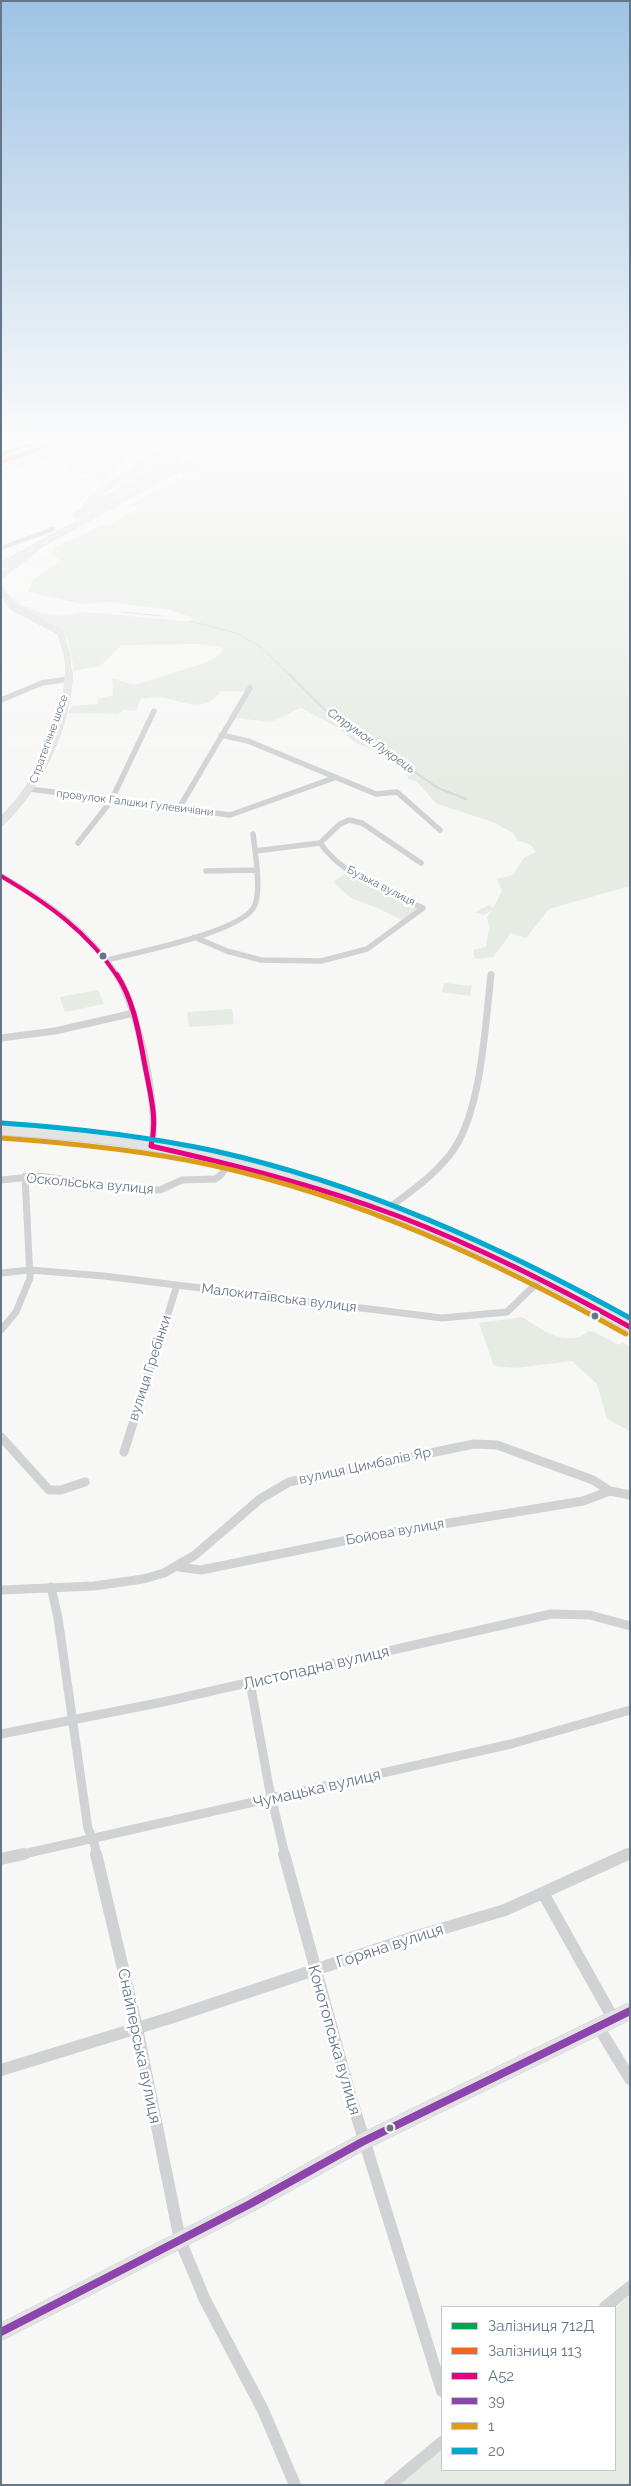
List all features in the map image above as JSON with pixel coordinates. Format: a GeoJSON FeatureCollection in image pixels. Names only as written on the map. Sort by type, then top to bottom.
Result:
{"type":"FeatureCollection","features":[{"type":"Feature","properties":{"kind":"main road"},"geometry":{"type":"LineString","coordinates":[[1,566],[19,556]]}},
{"type":"Feature","properties":{"kind":"street"},"geometry":{"type":"LineString","coordinates":[[1,576],[26,556]]}},
{"type":"Feature","properties":{"kind":"street","name":"Стратегічне шосе"},"geometry":{"type":"LineString","coordinates":[[1,590],[9,605],[16,612],[60,632],[64,643],[69,679],[54,732],[30,789],[1,822]]}},
{"type":"Feature","properties":{"kind":"street"},"geometry":{"type":"LineString","coordinates":[[1,700],[42,683],[69,679]]}},
{"type":"Feature","properties":{"kind":"street"},"geometry":{"type":"LineString","coordinates":[[179,808],[250,688]]}},
{"type":"Feature","properties":{"kind":"street"},"geometry":{"type":"LineString","coordinates":[[78,843],[111,801],[154,711]]}},
{"type":"Feature","properties":{"kind":"street"},"geometry":{"type":"LineString","coordinates":[[221,735],[256,744],[334,778],[380,795],[397,792],[440,830]]}},
{"type":"Feature","properties":{"kind":"street","name":"провулок Галшки Гулевичівни"},"geometry":{"type":"LineString","coordinates":[[30,789],[230,815],[334,778]]}},
{"type":"Feature","properties":{"kind":"street"},"geometry":{"type":"LineString","coordinates":[[255,850],[320,843],[340,824],[349,820],[358,821],[422,862]]}},
{"type":"Feature","properties":{"kind":"street"},"geometry":{"type":"LineString","coordinates":[[107,960],[229,926],[248,915],[256,903],[253,834]]}},
{"type":"Feature","properties":{"kind":"street","name":"Бузька вулиця"},"geometry":{"type":"LineString","coordinates":[[194,937],[227,951],[261,960],[321,961],[367,949],[423,908],[353,873],[329,856],[320,843]]}},
{"type":"Feature","properties":{"kind":"street"},"geometry":{"type":"LineString","coordinates":[[206,871],[256,870]]}},
{"type":"Feature","properties":{"kind":"street"},"geometry":{"type":"LineString","coordinates":[[1,876],[28,891],[65,917],[107,960],[125,992],[134,1013],[156,1124],[151,1146]]}},
{"type":"Feature","properties":{"kind":"street"},"geometry":{"type":"LineString","coordinates":[[386,1210],[444,1161],[463,1133],[477,1082],[492,974]]}},
{"type":"Feature","properties":{"kind":"street"},"geometry":{"type":"LineString","coordinates":[[1,1038],[55,1031],[134,1013]]}},
{"type":"Feature","properties":{"kind":"street"},"geometry":{"type":"LineString","coordinates":[[1,1130],[58,1134],[151,1146],[229,1162],[327,1189],[386,1210],[486,1252],[542,1278],[630,1327]]}},
{"type":"Feature","properties":{"kind":"street","name":"Оскольська вулиця"},"geometry":{"type":"LineString","coordinates":[[1,1180],[25,1176],[160,1190],[182,1180],[204,1181],[215,1179],[222,1176],[229,1162]]}},
{"type":"Feature","properties":{"kind":"street"},"geometry":{"type":"LineString","coordinates":[[1,1330],[16,1312],[24,1298],[30,1278],[25,1176]]}},
{"type":"Feature","properties":{"kind":"street","name":"Малокитаївська вулиця"},"geometry":{"type":"LineString","coordinates":[[1,1273],[30,1270],[92,1274],[442,1318],[507,1312],[542,1278]]}},
{"type":"Feature","properties":{"kind":"street","name":"вулиця Гребінки"},"geometry":{"type":"LineString","coordinates":[[124,1452],[177,1285]]}},
{"type":"Feature","properties":{"kind":"street"},"geometry":{"type":"LineString","coordinates":[[1,1437],[49,1490],[61,1490],[85,1482]]}},
{"type":"Feature","properties":{"kind":"street","name":"вулиця Цимбалів Яр"},"geometry":{"type":"LineString","coordinates":[[1,1590],[112,1584],[152,1577],[179,1567],[226,1530],[256,1501],[271,1490],[289,1482],[465,1446],[497,1444],[593,1480],[610,1491],[630,1495]]}},
{"type":"Feature","properties":{"kind":"street","name":"Бойова вулиця"},"geometry":{"type":"LineString","coordinates":[[179,1567],[201,1570],[358,1538],[582,1501],[610,1491]]}},
{"type":"Feature","properties":{"kind":"street","name":"Снайперська вулиця"},"geometry":{"type":"LineString","coordinates":[[51,1587],[58,1618],[88,1829],[93,1838],[137,2028],[180,2240],[205,2300],[263,2410],[295,2485]]}},
{"type":"Feature","properties":{"kind":"street","name":"Листопадна вулиця"},"geometry":{"type":"LineString","coordinates":[[1,1734],[163,1702],[551,1614],[590,1616],[630,1626]]}},
{"type":"Feature","properties":{"kind":"street","name":"Конотопська вулиця"},"geometry":{"type":"LineString","coordinates":[[250,1682],[271,1800],[313,1970],[362,2142],[441,2388]]}},
{"type":"Feature","properties":{"kind":"street","name":"Чумацька вулиця"},"geometry":{"type":"LineString","coordinates":[[1,1859],[271,1800],[511,1744],[630,1710]]}},
{"type":"Feature","properties":{"kind":"street","name":"Горяна вулиця"},"geometry":{"type":"LineString","coordinates":[[1,2070],[137,2028],[414,1937],[505,1910],[630,1853]]}},
{"type":"Feature","properties":{"kind":"street"},"geometry":{"type":"LineString","coordinates":[[543,1894],[614,2020]]}},
{"type":"Feature","properties":{"kind":"street"},"geometry":{"type":"LineString","coordinates":[[1,2332],[180,2240],[362,2142],[599,2028],[630,2011]]}},
{"type":"Feature","properties":{"kind":"street"},"geometry":{"type":"LineString","coordinates":[[599,2028],[630,2079]]}},
{"type":"Feature","properties":{"kind":"street"},"geometry":{"type":"LineString","coordinates":[[606,2306],[630,2287]]}},
{"type":"Feature","properties":{"kind":"street"},"geometry":{"type":"LineString","coordinates":[[390,2485],[441,2443]]}},
{"type":"Feature","properties":{"kind":"shaded area"},"geometry":{"type":"Polygon","coordinates":[[[55,556],[630,556],[630,886],[549,909],[526,938],[511,933],[493,957],[475,959],[473,950],[486,947],[489,927],[487,917],[492,910],[484,915],[475,912],[489,905],[493,908],[502,891],[497,879],[513,875],[524,858],[536,852],[531,845],[517,840],[513,833],[493,822],[437,804],[416,781],[408,779],[406,770],[392,758],[356,743],[335,726],[301,708],[270,722],[236,718],[249,692],[221,691],[208,702],[195,705],[162,698],[141,699],[136,711],[124,710],[118,714],[68,713],[72,706],[98,704],[98,699],[113,695],[112,678],[134,685],[205,663],[215,658],[223,650],[221,647],[199,644],[122,645],[100,666],[74,671],[69,645],[61,630],[55,625],[20,609],[12,602],[6,592],[21,605],[41,613],[62,616],[85,612],[193,622],[191,617],[170,610],[109,602],[83,604],[28,592],[32,581],[60,561],[55,556]]]}},
{"type":"Feature","properties":{"kind":"shaded area"},"geometry":{"type":"Polygon","coordinates":[[[347,872],[420,908],[402,920],[378,908],[351,898],[333,882],[347,872]]]}},
{"type":"Feature","properties":{"kind":"shaded area"},"geometry":{"type":"Polygon","coordinates":[[[444,983],[472,986],[470,996],[442,992],[444,983]]]}},
{"type":"Feature","properties":{"kind":"shaded area"},"geometry":{"type":"Polygon","coordinates":[[[98,990],[104,1004],[65,1012],[60,997],[98,990]]]}},
{"type":"Feature","properties":{"kind":"shaded area"},"geometry":{"type":"Polygon","coordinates":[[[232,1009],[234,1024],[189,1027],[187,1012],[232,1009]]]}},
{"type":"Feature","properties":{"kind":"shaded area"},"geometry":{"type":"Polygon","coordinates":[[[522,1317],[555,1336],[572,1338],[589,1331],[619,1345],[622,1342],[630,1347],[630,1431],[607,1419],[597,1384],[572,1361],[515,1368],[494,1366],[479,1323],[522,1317]]]}},
{"type":"Feature","properties":{"kind":"shaded area"},"geometry":{"type":"Polygon","coordinates":[[[630,2296],[630,2485],[399,2485],[441,2451],[441,2471],[616,2471],[616,2307],[630,2296]]]}},
{"type":"Feature","properties":{"kind":"waterway","name":"Струмок Лукрець"},"geometry":{"type":"LineString","coordinates":[[121,612],[162,616]]}},
{"type":"Feature","properties":{"kind":"waterway","name":"Струмок Лукрець"},"geometry":{"type":"LineString","coordinates":[[190,621],[236,633],[261,647],[290,676]]}},
{"type":"Feature","properties":{"kind":"waterway","name":"Струмок Лукрець"},"geometry":{"type":"LineString","coordinates":[[289,674],[327,712],[438,788],[466,799]]}},
{"type":"Feature","properties":{"kind":"transit line","name":"А52"},"geometry":{"type":"LineString","coordinates":[[1,876],[59,913],[93,943],[120,980],[135,1017],[152,1097],[154,1126],[151,1146]]}},
{"type":"Feature","properties":{"kind":"transit line","name":"20"},"geometry":{"type":"LineString","coordinates":[[2,1123],[77,1129],[152,1139],[215,1151],[277,1167],[398,1207],[458,1231],[516,1258],[630,1318]]}},
{"type":"Feature","properties":{"kind":"transit line","name":"1"},"geometry":{"type":"LineString","coordinates":[[1,1138],[75,1144],[148,1153],[212,1165],[274,1181],[335,1200],[454,1246],[512,1273],[626,1334]]}},
{"type":"Feature","properties":{"kind":"transit line","name":"А52"},"geometry":{"type":"LineString","coordinates":[[151,1146],[216,1160],[278,1177],[339,1195],[398,1216],[514,1266],[630,1327]]}},
{"type":"Feature","properties":{"kind":"transit line","name":"39"},"geometry":{"type":"LineString","coordinates":[[1,2332],[250,2204],[362,2142],[630,2011]]}}]}
